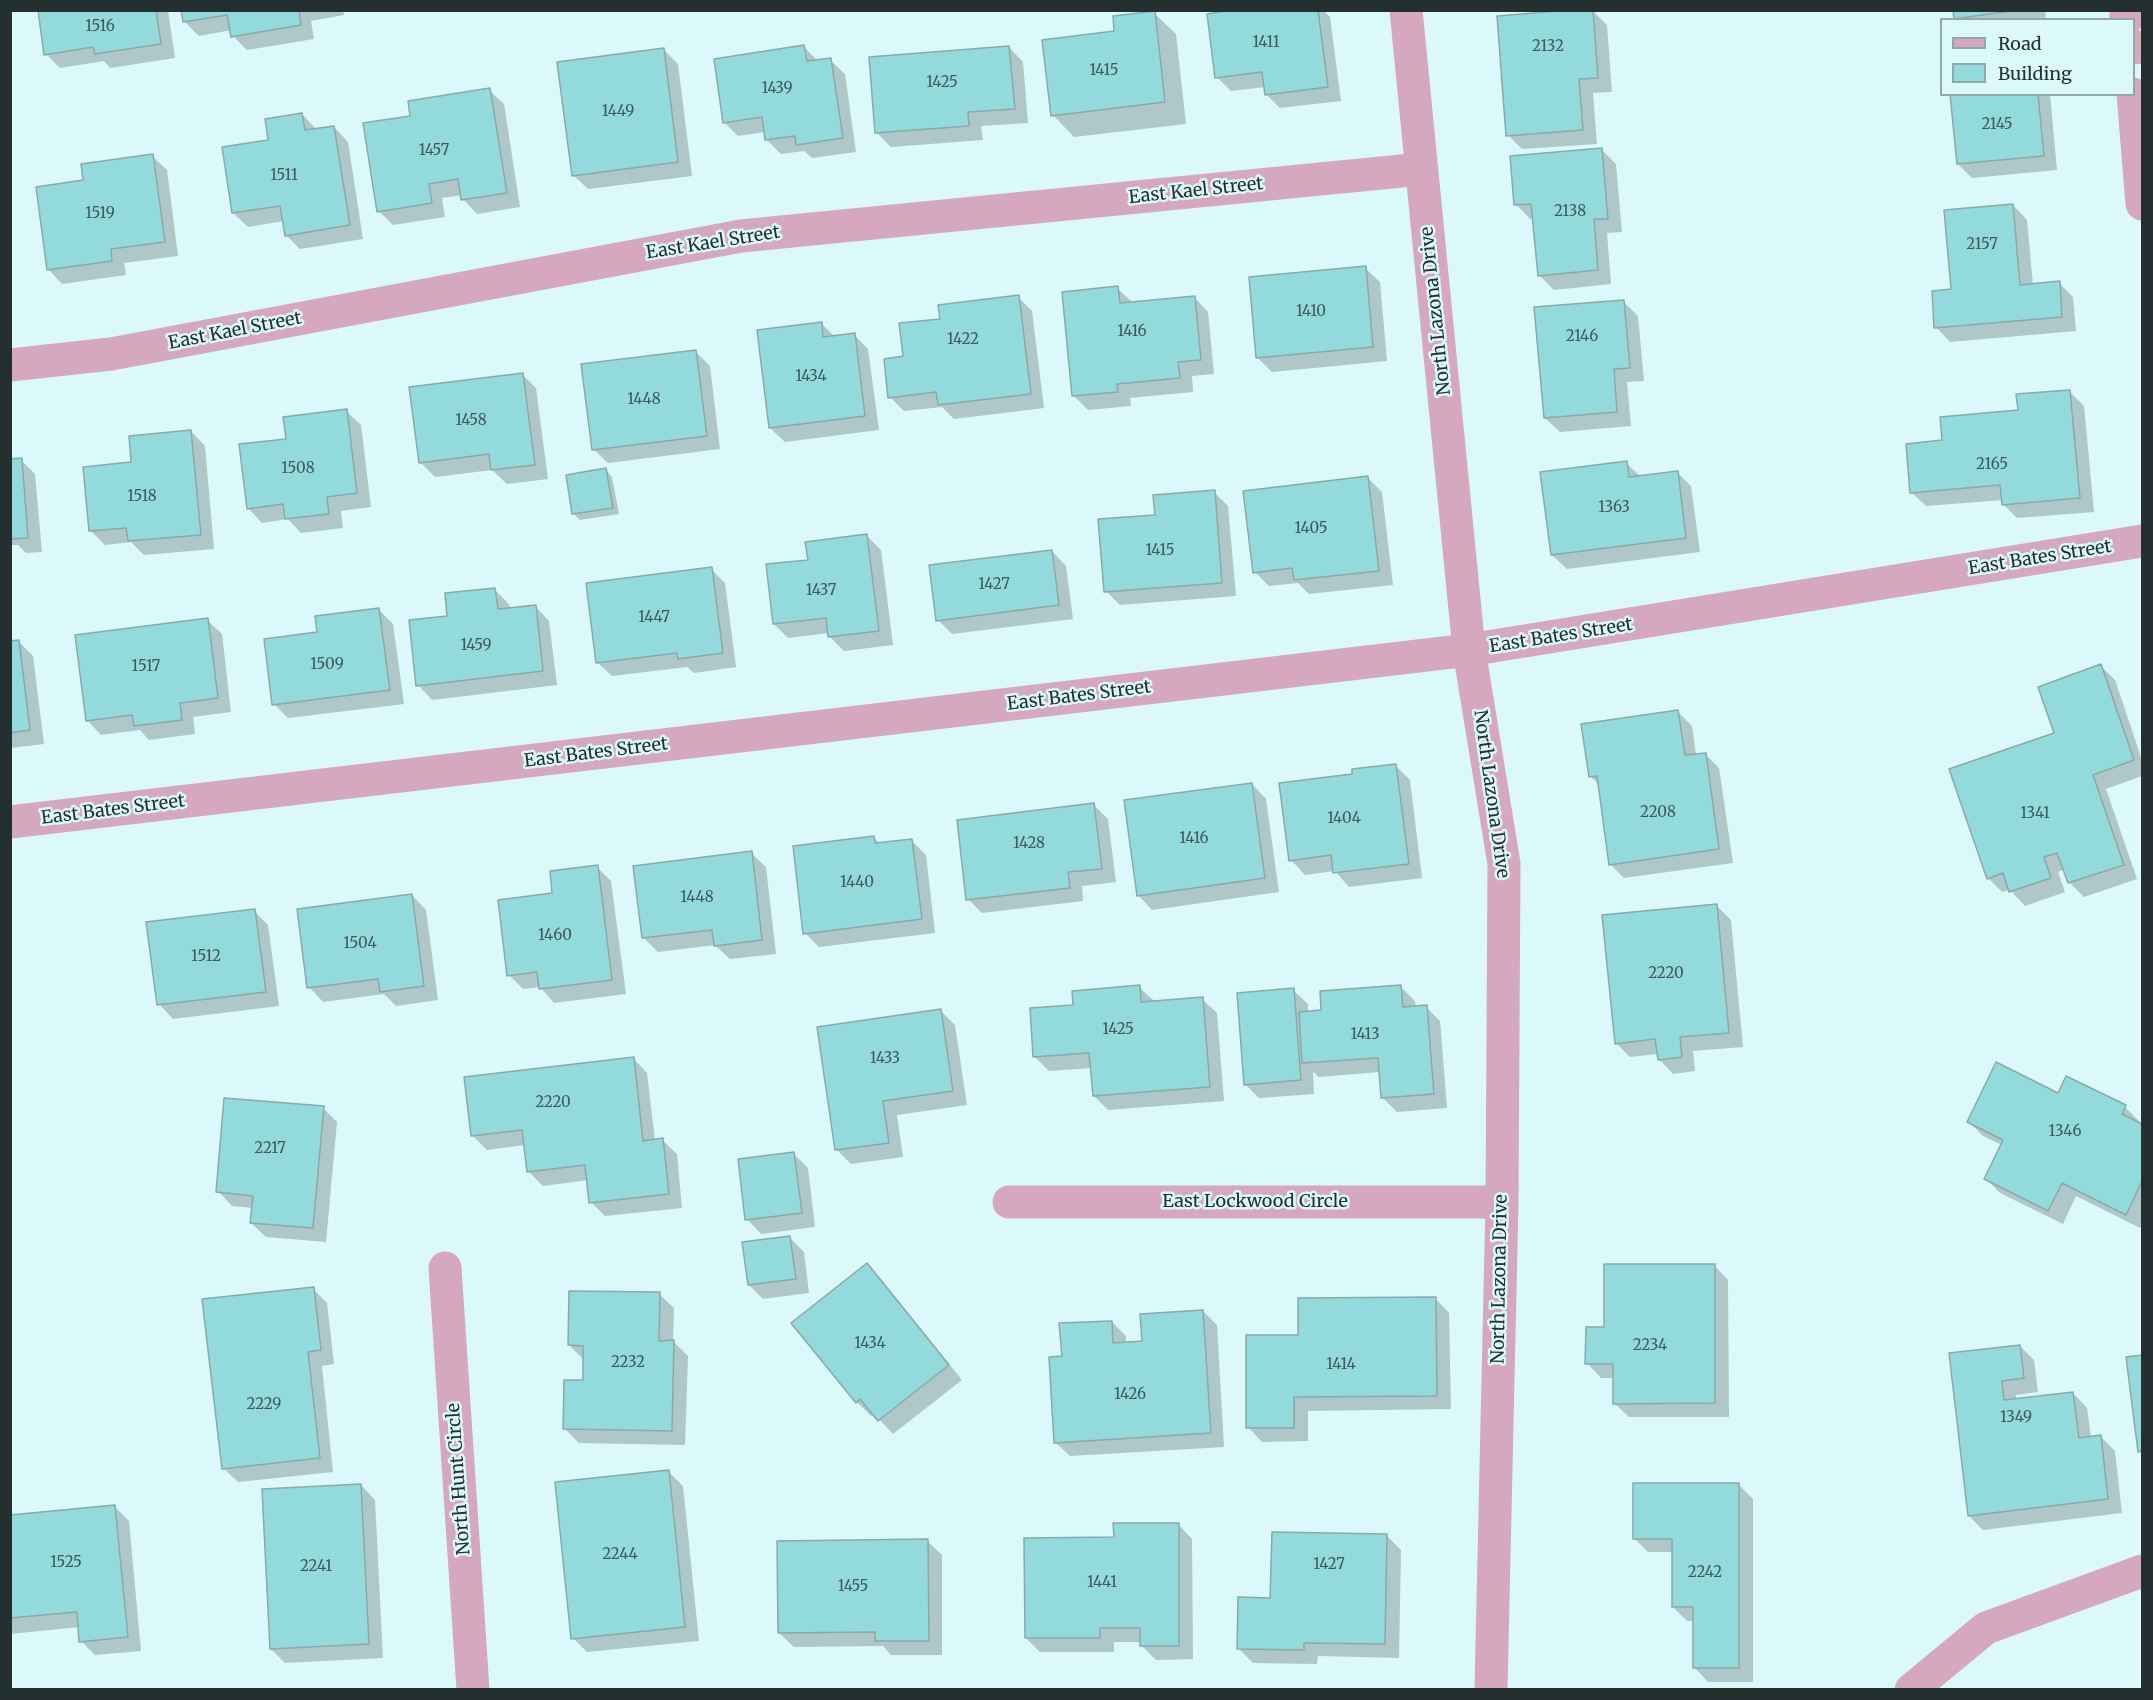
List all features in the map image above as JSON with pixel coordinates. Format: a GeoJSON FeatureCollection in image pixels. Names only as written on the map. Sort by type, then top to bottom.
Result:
{"type":"FeatureCollection","features":[{"type":"Feature","properties":{"kind":"street","name":"North Lazona Drive"},"geometry":{"type":"LineString","coordinates":[[1406,10],[1469,650],[1504,864],[1502,1202],[1491,1689]]}},
{"type":"Feature","properties":{"kind":"street"},"geometry":{"type":"LineString","coordinates":[[2133,96],[2142,204]]}},
{"type":"Feature","properties":{"kind":"street","name":"East Kael Street"},"geometry":{"type":"LineString","coordinates":[[10,365],[111,354],[741,236],[1422,169]]}},
{"type":"Feature","properties":{"kind":"street","name":"East Bates Street"},"geometry":{"type":"LineString","coordinates":[[10,822],[1469,650],[2142,542]]}},
{"type":"Feature","properties":{"kind":"street","name":"East Lockwood Circle"},"geometry":{"type":"LineString","coordinates":[[1009,1202],[1502,1202]]}},
{"type":"Feature","properties":{"kind":"street","name":"North Hunt Circle"},"geometry":{"type":"LineString","coordinates":[[445,1268],[473,1689]]}},
{"type":"Feature","properties":{"kind":"street"},"geometry":{"type":"LineString","coordinates":[[1911,1689],[1986,1628],[2142,1571]]}},
{"type":"Feature","properties":{"kind":"building"},"geometry":{"type":"Polygon","coordinates":[[[38,10],[156,10],[161,44],[95,54],[93,47],[44,55],[38,10]]]}},
{"type":"Feature","properties":{"kind":"building"},"geometry":{"type":"Polygon","coordinates":[[[181,10],[299,10],[301,25],[231,37],[227,15],[183,22],[181,10]]]}},
{"type":"Feature","properties":{"kind":"building"},"geometry":{"type":"Polygon","coordinates":[[[1232,10],[1318,10],[1328,87],[1265,95],[1262,72],[1215,78],[1207,14],[1232,10]]]}},
{"type":"Feature","properties":{"kind":"building"},"geometry":{"type":"Polygon","coordinates":[[[1593,10],[1598,78],[1579,79],[1583,130],[1506,136],[1497,16],[1593,10]]]}},
{"type":"Feature","properties":{"kind":"building"},"geometry":{"type":"Polygon","coordinates":[[[1953,10],[2018,10],[1961,18],[1954,18],[1953,10]]]}},
{"type":"Feature","properties":{"kind":"building"},"geometry":{"type":"Polygon","coordinates":[[[1155,11],[1165,102],[1051,116],[1042,40],[1114,31],[1113,16],[1155,11]]]}},
{"type":"Feature","properties":{"kind":"building"},"geometry":{"type":"Polygon","coordinates":[[[804,45],[807,61],[831,58],[843,138],[796,145],[795,136],[765,140],[762,117],[723,123],[714,59],[804,45]]]}},
{"type":"Feature","properties":{"kind":"building"},"geometry":{"type":"Polygon","coordinates":[[[1009,46],[1015,109],[968,112],[969,126],[875,133],[869,57],[1009,46]]]}},
{"type":"Feature","properties":{"kind":"building"},"geometry":{"type":"Polygon","coordinates":[[[664,48],[678,162],[572,176],[557,62],[664,48]]]}},
{"type":"Feature","properties":{"kind":"building"},"geometry":{"type":"Polygon","coordinates":[[[490,88],[507,193],[461,200],[458,179],[429,184],[432,203],[377,212],[363,123],[410,116],[408,101],[490,88]]]}},
{"type":"Feature","properties":{"kind":"building"},"geometry":{"type":"Polygon","coordinates":[[[1950,96],[2038,96],[2044,156],[1957,164],[1950,96]]]}},
{"type":"Feature","properties":{"kind":"building"},"geometry":{"type":"Polygon","coordinates":[[[302,113],[305,130],[334,126],[350,225],[285,236],[280,206],[232,213],[222,147],[268,140],[265,119],[302,113]]]}},
{"type":"Feature","properties":{"kind":"building"},"geometry":{"type":"Polygon","coordinates":[[[1602,148],[1608,219],[1594,219],[1598,270],[1538,276],[1531,204],[1514,205],[1510,156],[1602,148]]]}},
{"type":"Feature","properties":{"kind":"building"},"geometry":{"type":"Polygon","coordinates":[[[153,154],[165,242],[111,249],[112,261],[47,270],[36,187],[83,180],[81,164],[153,154]]]}},
{"type":"Feature","properties":{"kind":"building"},"geometry":{"type":"Polygon","coordinates":[[[2013,204],[2020,285],[2060,281],[2062,317],[1934,328],[1932,291],[1951,289],[1944,210],[2013,204]]]}},
{"type":"Feature","properties":{"kind":"building"},"geometry":{"type":"Polygon","coordinates":[[[1366,266],[1373,347],[1256,358],[1249,277],[1366,266]]]}},
{"type":"Feature","properties":{"kind":"building"},"geometry":{"type":"Polygon","coordinates":[[[1118,286],[1120,303],[1195,296],[1201,360],[1178,362],[1180,378],[1117,384],[1118,392],[1072,396],[1062,292],[1118,286]]]}},
{"type":"Feature","properties":{"kind":"building"},"geometry":{"type":"Polygon","coordinates":[[[1019,295],[1031,394],[938,405],[936,392],[888,398],[884,359],[903,356],[899,323],[940,319],[938,305],[1019,295]]]}},
{"type":"Feature","properties":{"kind":"building"},"geometry":{"type":"Polygon","coordinates":[[[1624,300],[1630,368],[1614,369],[1617,412],[1544,418],[1534,307],[1624,300]]]}},
{"type":"Feature","properties":{"kind":"building"},"geometry":{"type":"Polygon","coordinates":[[[822,322],[823,337],[855,333],[865,416],[769,428],[757,330],[822,322]]]}},
{"type":"Feature","properties":{"kind":"building"},"geometry":{"type":"Polygon","coordinates":[[[696,350],[707,436],[592,450],[581,364],[696,350]]]}},
{"type":"Feature","properties":{"kind":"building"},"geometry":{"type":"Polygon","coordinates":[[[523,373],[535,465],[491,470],[489,454],[419,463],[409,387],[523,373]]]}},
{"type":"Feature","properties":{"kind":"building"},"geometry":{"type":"Polygon","coordinates":[[[2070,390],[2080,498],[2002,505],[2000,485],[1910,493],[1906,444],[1942,440],[1940,417],[2018,410],[2016,394],[2070,390]]]}},
{"type":"Feature","properties":{"kind":"building"},"geometry":{"type":"Polygon","coordinates":[[[347,409],[357,493],[327,497],[329,514],[285,519],[283,504],[247,509],[239,444],[286,439],[283,417],[347,409]]]}},
{"type":"Feature","properties":{"kind":"building"},"geometry":{"type":"Polygon","coordinates":[[[191,430],[201,535],[128,541],[126,528],[89,531],[83,467],[131,462],[129,436],[191,430]]]}},
{"type":"Feature","properties":{"kind":"building"},"geometry":{"type":"Polygon","coordinates":[[[22,458],[28,538],[10,539],[10,459],[22,458]]]}},
{"type":"Feature","properties":{"kind":"building"},"geometry":{"type":"Polygon","coordinates":[[[1627,461],[1629,477],[1678,471],[1686,538],[1551,555],[1540,472],[1627,461]]]}},
{"type":"Feature","properties":{"kind":"building"},"geometry":{"type":"Polygon","coordinates":[[[606,468],[613,508],[572,514],[566,475],[606,468]]]}},
{"type":"Feature","properties":{"kind":"building"},"geometry":{"type":"Polygon","coordinates":[[[1368,476],[1379,571],[1294,580],[1292,568],[1253,573],[1243,491],[1368,476]]]}},
{"type":"Feature","properties":{"kind":"building"},"geometry":{"type":"Polygon","coordinates":[[[1215,490],[1222,583],[1104,592],[1098,519],[1155,515],[1153,495],[1215,490]]]}},
{"type":"Feature","properties":{"kind":"building"},"geometry":{"type":"Polygon","coordinates":[[[867,534],[879,631],[828,637],[826,618],[773,624],[766,564],[808,560],[805,542],[867,534]]]}},
{"type":"Feature","properties":{"kind":"building"},"geometry":{"type":"Polygon","coordinates":[[[1052,550],[1059,605],[936,621],[929,565],[1052,550]]]}},
{"type":"Feature","properties":{"kind":"building"},"geometry":{"type":"Polygon","coordinates":[[[712,567],[723,653],[678,659],[677,653],[596,663],[586,583],[712,567]]]}},
{"type":"Feature","properties":{"kind":"building"},"geometry":{"type":"Polygon","coordinates":[[[495,588],[498,609],[536,605],[543,671],[416,686],[409,620],[447,616],[445,593],[495,588]]]}},
{"type":"Feature","properties":{"kind":"building"},"geometry":{"type":"Polygon","coordinates":[[[379,608],[390,690],[272,705],[264,639],[317,632],[315,616],[379,608]]]}},
{"type":"Feature","properties":{"kind":"building"},"geometry":{"type":"Polygon","coordinates":[[[208,618],[218,698],[180,703],[182,720],[134,726],[132,715],[86,721],[75,635],[208,618]]]}},
{"type":"Feature","properties":{"kind":"building"},"geometry":{"type":"Polygon","coordinates":[[[19,640],[30,730],[10,733],[10,641],[19,640]]]}},
{"type":"Feature","properties":{"kind":"building"},"geometry":{"type":"Polygon","coordinates":[[[2101,664],[2134,760],[2093,775],[2124,865],[2068,883],[2057,853],[2044,857],[2051,878],[2009,892],[2003,873],[1987,879],[1949,769],[2054,733],[2038,687],[2101,664]]]}},
{"type":"Feature","properties":{"kind":"building"},"geometry":{"type":"Polygon","coordinates":[[[1678,710],[1685,755],[1706,753],[1719,849],[1609,865],[1597,776],[1589,777],[1581,724],[1678,710]]]}},
{"type":"Feature","properties":{"kind":"building"},"geometry":{"type":"Polygon","coordinates":[[[1396,764],[1409,864],[1333,873],[1331,855],[1289,861],[1279,783],[1352,774],[1352,769],[1396,764]]]}},
{"type":"Feature","properties":{"kind":"building"},"geometry":{"type":"Polygon","coordinates":[[[1252,783],[1265,878],[1137,896],[1124,800],[1252,783]]]}},
{"type":"Feature","properties":{"kind":"building"},"geometry":{"type":"Polygon","coordinates":[[[1094,803],[1102,869],[1068,872],[1070,888],[966,900],[957,820],[1094,803]]]}},
{"type":"Feature","properties":{"kind":"building"},"geometry":{"type":"Polygon","coordinates":[[[874,836],[875,843],[912,839],[922,919],[803,934],[793,846],[874,836]]]}},
{"type":"Feature","properties":{"kind":"building"},"geometry":{"type":"Polygon","coordinates":[[[752,851],[762,940],[714,946],[712,930],[642,938],[633,866],[752,851]]]}},
{"type":"Feature","properties":{"kind":"building"},"geometry":{"type":"Polygon","coordinates":[[[598,865],[612,980],[539,989],[537,972],[507,976],[498,900],[552,893],[550,871],[598,865]]]}},
{"type":"Feature","properties":{"kind":"building"},"geometry":{"type":"Polygon","coordinates":[[[412,894],[424,986],[380,992],[378,979],[307,988],[297,909],[412,894]]]}},
{"type":"Feature","properties":{"kind":"building"},"geometry":{"type":"Polygon","coordinates":[[[1717,904],[1729,1033],[1680,1037],[1682,1057],[1658,1060],[1655,1039],[1615,1044],[1602,915],[1717,904]]]}},
{"type":"Feature","properties":{"kind":"building"},"geometry":{"type":"Polygon","coordinates":[[[255,909],[266,992],[157,1005],[146,922],[255,909]]]}},
{"type":"Feature","properties":{"kind":"building"},"geometry":{"type":"Polygon","coordinates":[[[1140,985],[1141,1002],[1203,997],[1210,1087],[1093,1096],[1089,1053],[1033,1057],[1030,1008],[1073,1005],[1072,991],[1140,985]]]}},
{"type":"Feature","properties":{"kind":"building"},"geometry":{"type":"Polygon","coordinates":[[[1401,985],[1403,1007],[1427,1005],[1434,1094],[1381,1098],[1378,1058],[1302,1063],[1299,1012],[1321,1010],[1320,991],[1401,985]]]}},
{"type":"Feature","properties":{"kind":"building"},"geometry":{"type":"Polygon","coordinates":[[[1294,988],[1301,1080],[1244,1085],[1237,993],[1294,988]]]}},
{"type":"Feature","properties":{"kind":"building"},"geometry":{"type":"Polygon","coordinates":[[[941,1009],[953,1091],[883,1101],[889,1143],[835,1150],[817,1027],[941,1009]]]}},
{"type":"Feature","properties":{"kind":"building"},"geometry":{"type":"Polygon","coordinates":[[[634,1057],[643,1141],[663,1138],[669,1194],[589,1203],[585,1165],[527,1172],[522,1130],[471,1136],[464,1077],[634,1057]]]}},
{"type":"Feature","properties":{"kind":"building"},"geometry":{"type":"Polygon","coordinates":[[[1996,1062],[2058,1093],[2066,1076],[2126,1105],[2122,1114],[2142,1124],[2142,1181],[2126,1215],[2062,1183],[2048,1211],[1984,1179],[2003,1140],[1967,1122],[1996,1062]]]}},
{"type":"Feature","properties":{"kind":"building"},"geometry":{"type":"Polygon","coordinates":[[[224,1098],[324,1106],[313,1228],[250,1223],[253,1196],[216,1192],[224,1098]]]}},
{"type":"Feature","properties":{"kind":"building"},"geometry":{"type":"Polygon","coordinates":[[[794,1152],[802,1213],[745,1220],[738,1159],[794,1152]]]}},
{"type":"Feature","properties":{"kind":"building"},"geometry":{"type":"Polygon","coordinates":[[[790,1236],[796,1279],[748,1285],[742,1242],[790,1236]]]}},
{"type":"Feature","properties":{"kind":"building"},"geometry":{"type":"Polygon","coordinates":[[[867,1263],[949,1365],[878,1421],[860,1399],[856,1403],[791,1323],[867,1263]]]}},
{"type":"Feature","properties":{"kind":"building"},"geometry":{"type":"Polygon","coordinates":[[[1604,1264],[1715,1264],[1715,1403],[1613,1404],[1613,1364],[1585,1364],[1586,1327],[1604,1327],[1604,1264]]]}},
{"type":"Feature","properties":{"kind":"building"},"geometry":{"type":"Polygon","coordinates":[[[314,1287],[321,1350],[308,1352],[320,1458],[222,1469],[202,1299],[314,1287]]]}},
{"type":"Feature","properties":{"kind":"building"},"geometry":{"type":"Polygon","coordinates":[[[569,1291],[660,1292],[659,1341],[674,1340],[672,1431],[563,1429],[564,1380],[583,1380],[583,1346],[568,1345],[569,1291]]]}},
{"type":"Feature","properties":{"kind":"building"},"geometry":{"type":"Polygon","coordinates":[[[1436,1297],[1437,1396],[1294,1397],[1294,1428],[1246,1428],[1246,1335],[1298,1335],[1298,1298],[1436,1297]]]}},
{"type":"Feature","properties":{"kind":"building"},"geometry":{"type":"Polygon","coordinates":[[[1203,1310],[1211,1433],[1054,1443],[1049,1357],[1062,1356],[1059,1323],[1112,1321],[1113,1343],[1142,1341],[1140,1314],[1203,1310]]]}},
{"type":"Feature","properties":{"kind":"building"},"geometry":{"type":"Polygon","coordinates":[[[2020,1345],[2024,1378],[2002,1381],[2004,1400],[2073,1392],[2079,1438],[2101,1435],[2108,1499],[1968,1516],[1949,1353],[2020,1345]]]}},
{"type":"Feature","properties":{"kind":"building"},"geometry":{"type":"Polygon","coordinates":[[[2142,1355],[2142,1451],[2138,1452],[2126,1357],[2142,1355]]]}},
{"type":"Feature","properties":{"kind":"building"},"geometry":{"type":"Polygon","coordinates":[[[669,1470],[685,1627],[571,1639],[555,1482],[669,1470]]]}},
{"type":"Feature","properties":{"kind":"building"},"geometry":{"type":"Polygon","coordinates":[[[1633,1483],[1739,1483],[1739,1668],[1693,1668],[1693,1607],[1672,1607],[1672,1539],[1633,1539],[1633,1483]]]}},
{"type":"Feature","properties":{"kind":"building"},"geometry":{"type":"Polygon","coordinates":[[[361,1484],[369,1644],[270,1649],[262,1489],[361,1484]]]}},
{"type":"Feature","properties":{"kind":"building"},"geometry":{"type":"Polygon","coordinates":[[[115,1505],[128,1637],[79,1642],[77,1612],[10,1618],[10,1515],[115,1505]]]}},
{"type":"Feature","properties":{"kind":"building"},"geometry":{"type":"Polygon","coordinates":[[[1113,1523],[1179,1523],[1179,1646],[1140,1646],[1140,1628],[1100,1628],[1100,1638],[1025,1638],[1024,1538],[1114,1537],[1113,1523]]]}},
{"type":"Feature","properties":{"kind":"building"},"geometry":{"type":"Polygon","coordinates":[[[1272,1532],[1387,1534],[1385,1644],[1304,1643],[1304,1650],[1237,1649],[1238,1597],[1270,1598],[1272,1532]]]}},
{"type":"Feature","properties":{"kind":"building"},"geometry":{"type":"Polygon","coordinates":[[[928,1539],[929,1641],[875,1641],[875,1632],[778,1633],[777,1541],[928,1539]]]}}]}
